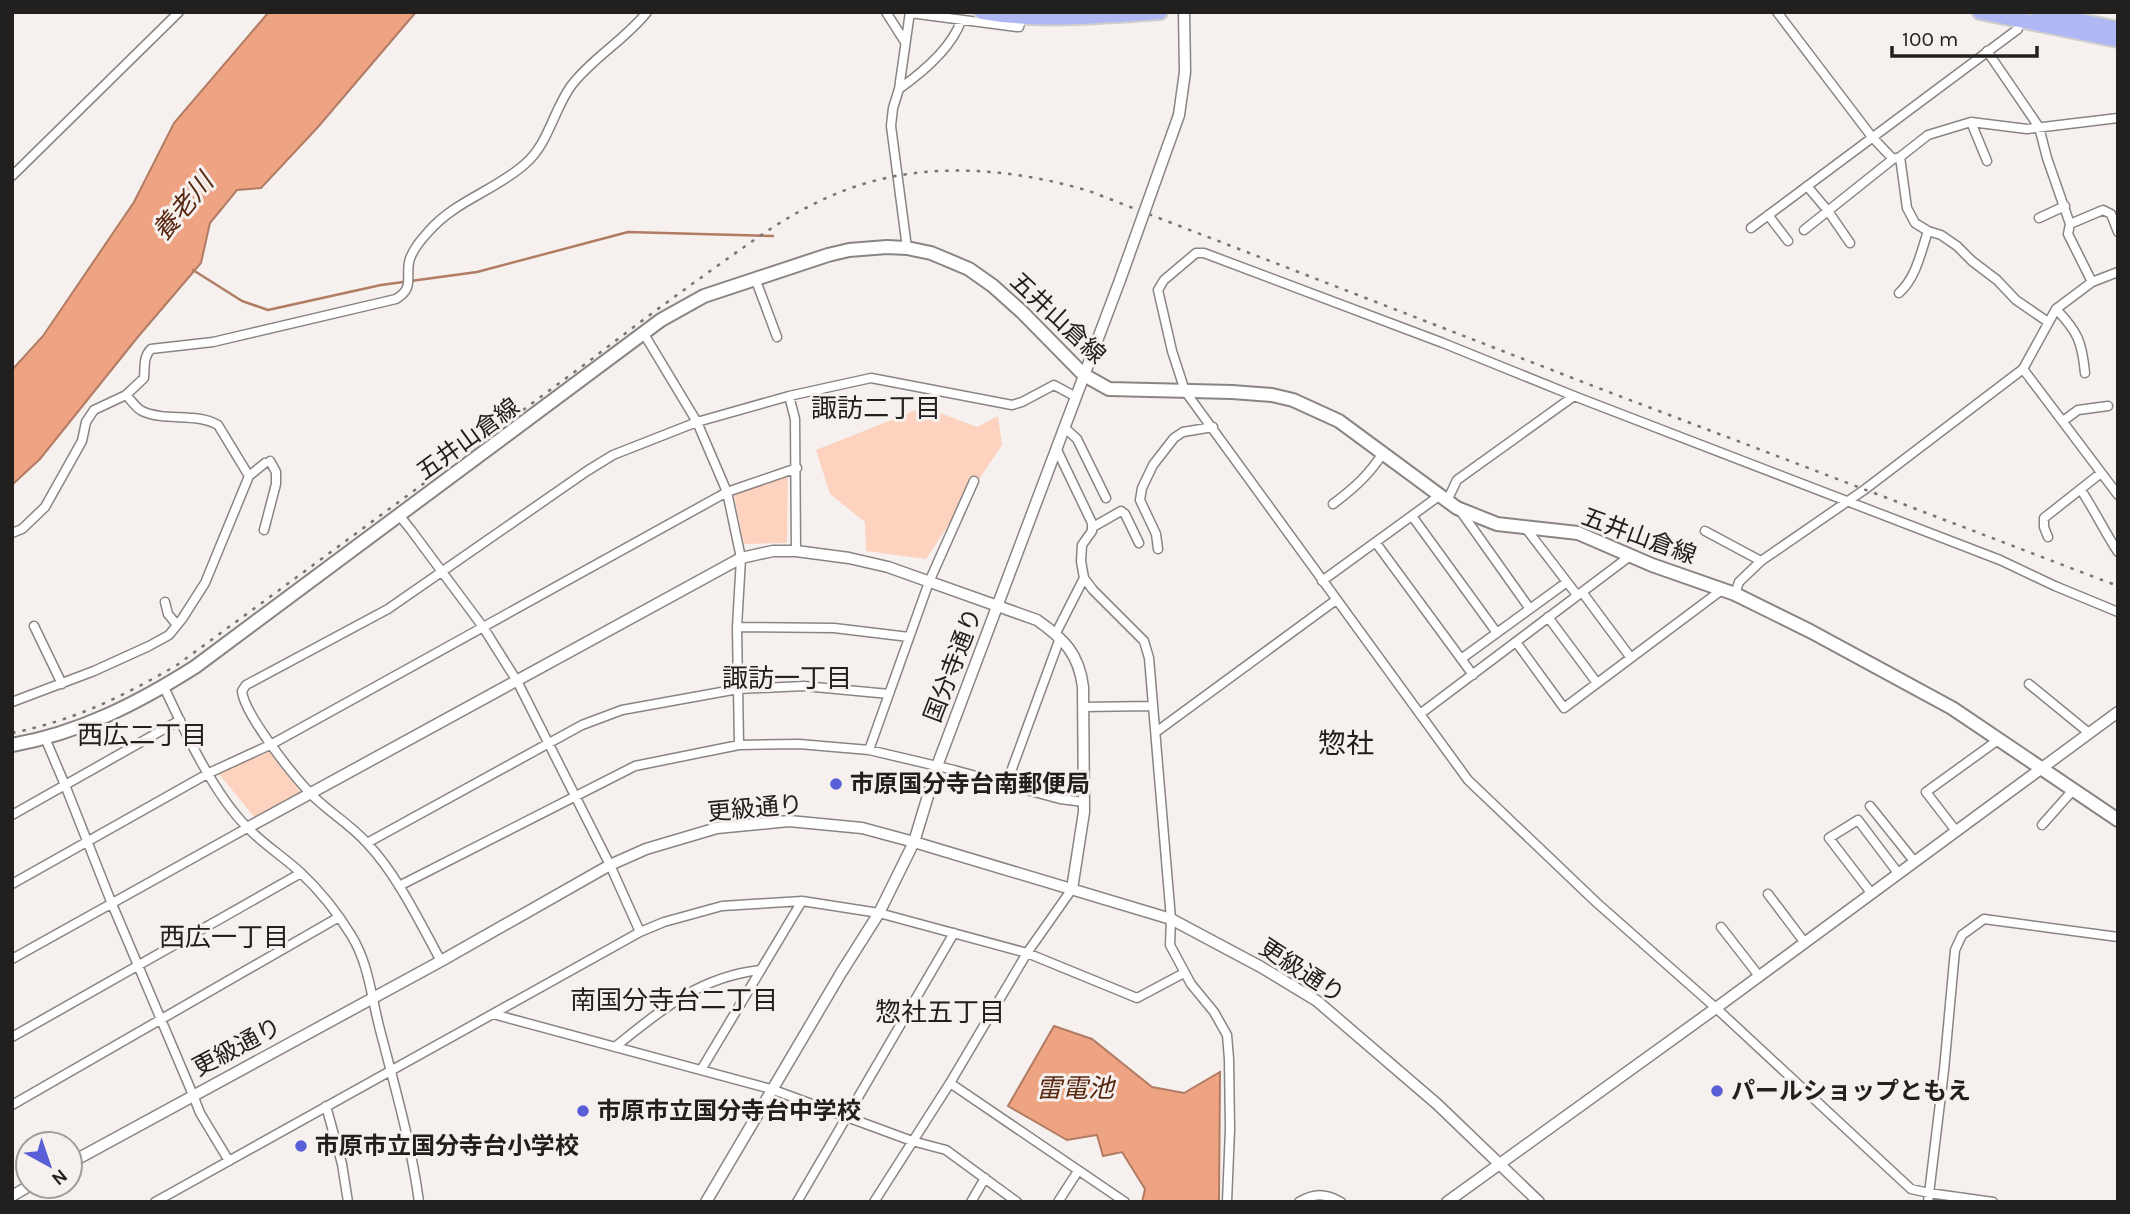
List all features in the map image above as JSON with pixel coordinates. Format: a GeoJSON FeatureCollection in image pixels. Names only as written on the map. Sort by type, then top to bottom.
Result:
{"type":"FeatureCollection","features":[{"type":"Feature","properties":{"kind":"highway"},"geometry":{"type":"LineString","coordinates":[[982,12],[1022,17],[1160,12]]}},
{"type":"Feature","properties":{"kind":"highway"},"geometry":{"type":"LineString","coordinates":[[1980,12],[2118,40]]}},
{"type":"Feature","properties":{"kind":"highway"},"geometry":{"type":"LineString","coordinates":[[2038,12],[2118,29]]}},
{"type":"Feature","properties":{"kind":"main road","name":"五井山倉線"},"geometry":{"type":"LineString","coordinates":[[12,744],[68,732],[164,687],[195,667],[690,302],[828,255],[849,250],[887,247],[907,248],[951,260],[981,278],[1022,312],[1084,375],[1109,389],[1272,395],[1293,400],[1339,421],[1448,502],[1497,524],[1578,533],[1729,591],[1810,631],[1952,708],[2118,820]]}},
{"type":"Feature","properties":{"kind":"street"},"geometry":{"type":"LineString","coordinates":[[12,176],[179,12]]}},
{"type":"Feature","properties":{"kind":"street"},"geometry":{"type":"LineString","coordinates":[[12,533],[22,528],[45,507],[82,441],[86,422],[94,410],[127,396],[144,378],[145,361],[151,349],[213,342],[267,331],[404,295],[409,282],[412,253],[422,239],[464,203],[524,166],[537,153],[571,86],[648,12]]}},
{"type":"Feature","properties":{"kind":"street"},"geometry":{"type":"LineString","coordinates":[[886,12],[905,42]]}},
{"type":"Feature","properties":{"kind":"street","name":"国分寺通り"},"geometry":{"type":"LineString","coordinates":[[706,1202],[771,1089],[879,913],[914,842],[937,765],[1057,450],[1179,115],[1185,72],[1184,12]]}},
{"type":"Feature","properties":{"kind":"street"},"geometry":{"type":"LineString","coordinates":[[1777,12],[1872,137],[1897,158],[1907,208],[1915,223],[1957,246],[2016,300],[2048,322]]}},
{"type":"Feature","properties":{"kind":"street"},"geometry":{"type":"LineString","coordinates":[[907,248],[891,126],[910,13],[1017,27],[1022,17]]}},
{"type":"Feature","properties":{"kind":"street"},"geometry":{"type":"LineString","coordinates":[[1751,228],[2018,29],[2020,20]]}},
{"type":"Feature","properties":{"kind":"street"},"geometry":{"type":"LineString","coordinates":[[899,89],[929,65],[956,34],[961,21]]}},
{"type":"Feature","properties":{"kind":"street"},"geometry":{"type":"LineString","coordinates":[[1987,51],[2039,127],[2070,224],[2068,234],[2092,282]]}},
{"type":"Feature","properties":{"kind":"street"},"geometry":{"type":"LineString","coordinates":[[1804,230],[1928,135],[1971,122],[2027,129],[2118,118]]}},
{"type":"Feature","properties":{"kind":"street"},"geometry":{"type":"LineString","coordinates":[[1971,122],[1987,161]]}},
{"type":"Feature","properties":{"kind":"street"},"geometry":{"type":"LineString","coordinates":[[1807,186],[1850,243]]}},
{"type":"Feature","properties":{"kind":"street"},"geometry":{"type":"LineString","coordinates":[[2039,218],[2065,206]]}},
{"type":"Feature","properties":{"kind":"street"},"geometry":{"type":"LineString","coordinates":[[2070,224],[2108,210],[2118,232]]}},
{"type":"Feature","properties":{"kind":"street"},"geometry":{"type":"LineString","coordinates":[[1768,215],[1788,242]]}},
{"type":"Feature","properties":{"kind":"street"},"geometry":{"type":"LineString","coordinates":[[1899,293],[1915,269],[1928,231]]}},
{"type":"Feature","properties":{"kind":"street"},"geometry":{"type":"LineString","coordinates":[[1993,1202],[1928,1197],[1911,1189],[1716,1008],[1597,903],[1468,780],[1185,391],[1172,351],[1158,290],[1164,280],[1196,253],[1204,253],[2000,560],[2118,612]]}},
{"type":"Feature","properties":{"kind":"street"},"geometry":{"type":"LineString","coordinates":[[1516,642],[1564,708],[1729,591],[1762,561],[1849,501],[2023,369],[2056,309],[2092,282],[2118,272]]}},
{"type":"Feature","properties":{"kind":"street"},"geometry":{"type":"LineString","coordinates":[[755,278],[777,337]]}},
{"type":"Feature","properties":{"kind":"street"},"geometry":{"type":"LineString","coordinates":[[2056,309],[2070,323],[2082,345],[2085,373]]}},
{"type":"Feature","properties":{"kind":"street"},"geometry":{"type":"LineString","coordinates":[[644,334],[697,422],[727,492],[741,558],[737,627],[739,745]]}},
{"type":"Feature","properties":{"kind":"street"},"geometry":{"type":"LineString","coordinates":[[2023,369],[2118,495]]}},
{"type":"Feature","properties":{"kind":"street"},"geometry":{"type":"LineString","coordinates":[[441,961],[399,886],[367,843],[311,794],[272,744],[246,707],[242,691],[246,685],[388,609],[613,455],[697,422],[789,396],[872,378],[1012,405],[1054,384],[1076,397]]}},
{"type":"Feature","properties":{"kind":"street"},"geometry":{"type":"LineString","coordinates":[[127,396],[141,410],[171,417],[212,421],[218,425],[249,476]]}},
{"type":"Feature","properties":{"kind":"street"},"geometry":{"type":"LineString","coordinates":[[789,396],[795,419],[796,551]]}},
{"type":"Feature","properties":{"kind":"street"},"geometry":{"type":"LineString","coordinates":[[1322,581],[1412,516],[1448,502],[1457,480],[1574,396]]}},
{"type":"Feature","properties":{"kind":"street"},"geometry":{"type":"LineString","coordinates":[[2063,421],[2078,410],[2108,406]]}},
{"type":"Feature","properties":{"kind":"street"},"geometry":{"type":"LineString","coordinates":[[1158,549],[1156,534],[1140,500],[1142,488],[1153,466],[1174,438],[1183,432],[1213,427]]}},
{"type":"Feature","properties":{"kind":"street"},"geometry":{"type":"LineString","coordinates":[[1065,428],[1077,439],[1106,498]]}},
{"type":"Feature","properties":{"kind":"street"},"geometry":{"type":"LineString","coordinates":[[1057,450],[1093,527]]}},
{"type":"Feature","properties":{"kind":"street"},"geometry":{"type":"LineString","coordinates":[[1333,504],[1359,485],[1373,470],[1383,453]]}},
{"type":"Feature","properties":{"kind":"street"},"geometry":{"type":"LineString","coordinates":[[12,702],[62,684],[169,635],[205,583],[249,476],[267,462],[276,472],[276,484],[264,530]]}},
{"type":"Feature","properties":{"kind":"street"},"geometry":{"type":"LineString","coordinates":[[12,884],[209,773],[272,744],[727,492],[797,468]]}},
{"type":"Feature","properties":{"kind":"street"},"geometry":{"type":"LineString","coordinates":[[2049,537],[2044,527],[2044,519],[2101,473]]}},
{"type":"Feature","properties":{"kind":"street"},"geometry":{"type":"LineString","coordinates":[[869,750],[929,582],[974,481]]}},
{"type":"Feature","properties":{"kind":"street"},"geometry":{"type":"LineString","coordinates":[[2081,490],[2118,552]]}},
{"type":"Feature","properties":{"kind":"street"},"geometry":{"type":"LineString","coordinates":[[1448,502],[1530,609]]}},
{"type":"Feature","properties":{"kind":"street"},"geometry":{"type":"LineString","coordinates":[[1139,543],[1125,514],[1121,512],[1093,527],[1082,545],[1081,561],[1084,578],[1144,641],[1149,658],[1171,919],[1170,945],[1184,973],[1214,1012],[1227,1035],[1230,1129],[1227,1202]]}},
{"type":"Feature","properties":{"kind":"street"},"geometry":{"type":"LineString","coordinates":[[399,515],[483,627],[517,681],[610,865],[640,932]]}},
{"type":"Feature","properties":{"kind":"street"},"geometry":{"type":"LineString","coordinates":[[1412,516],[1497,633]]}},
{"type":"Feature","properties":{"kind":"street"},"geometry":{"type":"LineString","coordinates":[[1524,526],[1631,658]]}},
{"type":"Feature","properties":{"kind":"street"},"geometry":{"type":"LineString","coordinates":[[1705,531],[1762,561]]}},
{"type":"Feature","properties":{"kind":"street"},"geometry":{"type":"LineString","coordinates":[[1377,543],[1473,674]]}},
{"type":"Feature","properties":{"kind":"street"},"geometry":{"type":"LineString","coordinates":[[12,960],[247,828],[741,558],[773,551],[796,551],[849,558],[888,567],[1037,620],[1058,636],[1081,667],[1084,812],[1072,889],[1027,953],[950,1083],[874,1202]]}},
{"type":"Feature","properties":{"kind":"street"},"geometry":{"type":"LineString","coordinates":[[1420,714],[1630,555]]}},
{"type":"Feature","properties":{"kind":"street"},"geometry":{"type":"LineString","coordinates":[[1006,785],[1058,636],[1084,578]]}},
{"type":"Feature","properties":{"kind":"street"},"geometry":{"type":"LineString","coordinates":[[1461,659],[1567,582]]}},
{"type":"Feature","properties":{"kind":"street"},"geometry":{"type":"LineString","coordinates":[[1156,732],[1336,600]]}},
{"type":"Feature","properties":{"kind":"street"},"geometry":{"type":"LineString","coordinates":[[165,601],[168,614],[177,625]]}},
{"type":"Feature","properties":{"kind":"street"},"geometry":{"type":"LineString","coordinates":[[1548,617],[1597,683]]}},
{"type":"Feature","properties":{"kind":"street"},"geometry":{"type":"LineString","coordinates":[[34,626],[62,684]]}},
{"type":"Feature","properties":{"kind":"street"},"geometry":{"type":"LineString","coordinates":[[737,627],[834,628],[909,637]]}},
{"type":"Feature","properties":{"kind":"street"},"geometry":{"type":"LineString","coordinates":[[2029,684],[2089,733]]}},
{"type":"Feature","properties":{"kind":"street"},"geometry":{"type":"LineString","coordinates":[[367,843],[582,725],[622,710],[738,689],[804,686],[889,694]]}},
{"type":"Feature","properties":{"kind":"street"},"geometry":{"type":"LineString","coordinates":[[164,687],[226,802],[247,828],[301,873],[324,897],[352,936],[365,963],[414,1162],[419,1202]]}},
{"type":"Feature","properties":{"kind":"street"},"geometry":{"type":"LineString","coordinates":[[1083,707],[1152,706]]}},
{"type":"Feature","properties":{"kind":"street"},"geometry":{"type":"LineString","coordinates":[[1447,1202],[2118,712]]}},
{"type":"Feature","properties":{"kind":"street"},"geometry":{"type":"LineString","coordinates":[[12,815],[180,720]]}},
{"type":"Feature","properties":{"kind":"street"},"geometry":{"type":"LineString","coordinates":[[45,738],[192,1095],[229,1161]]}},
{"type":"Feature","properties":{"kind":"street"},"geometry":{"type":"LineString","coordinates":[[1956,831],[1927,792],[1998,740]]}},
{"type":"Feature","properties":{"kind":"street"},"geometry":{"type":"LineString","coordinates":[[399,886],[635,766],[739,745],[799,744],[869,750],[937,765],[1060,799],[1084,802]]}},
{"type":"Feature","properties":{"kind":"street"},"geometry":{"type":"LineString","coordinates":[[2042,825],[2073,790]]}},
{"type":"Feature","properties":{"kind":"street"},"geometry":{"type":"LineString","coordinates":[[1870,806],[1914,861]]}},
{"type":"Feature","properties":{"kind":"street"},"geometry":{"type":"LineString","coordinates":[[1872,894],[1829,838],[1858,820],[1898,873]]}},
{"type":"Feature","properties":{"kind":"street","name":"更級通り"},"geometry":{"type":"LineString","coordinates":[[84,1155],[441,961],[610,865],[646,849],[717,828],[789,821],[862,828],[1171,919],[1261,967],[1317,1001],[1437,1104],[1539,1202]]}},
{"type":"Feature","properties":{"kind":"street"},"geometry":{"type":"LineString","coordinates":[[12,1037],[301,873]]}},
{"type":"Feature","properties":{"kind":"street"},"geometry":{"type":"LineString","coordinates":[[1768,894],[1805,943]]}},
{"type":"Feature","properties":{"kind":"street"},"geometry":{"type":"LineString","coordinates":[[155,1202],[640,932],[664,922],[722,906],[802,901],[879,913],[1027,953],[1137,998],[1184,973]]}},
{"type":"Feature","properties":{"kind":"street"},"geometry":{"type":"LineString","coordinates":[[701,1070],[802,901]]}},
{"type":"Feature","properties":{"kind":"street"},"geometry":{"type":"LineString","coordinates":[[12,1105],[339,917]]}},
{"type":"Feature","properties":{"kind":"street"},"geometry":{"type":"LineString","coordinates":[[1928,1197],[1944,1070],[1955,950],[1962,935],[1984,919],[2118,937]]}},
{"type":"Feature","properties":{"kind":"street"},"geometry":{"type":"LineString","coordinates":[[1721,928],[1759,976]]}},
{"type":"Feature","properties":{"kind":"street"},"geometry":{"type":"LineString","coordinates":[[797,1202],[954,933]]}},
{"type":"Feature","properties":{"kind":"street"},"geometry":{"type":"LineString","coordinates":[[615,1047],[670,1003],[702,986],[747,971],[760,970]]}},
{"type":"Feature","properties":{"kind":"street"},"geometry":{"type":"LineString","coordinates":[[493,1014],[771,1089],[912,1141],[946,1150],[1017,1202]]}},
{"type":"Feature","properties":{"kind":"street"},"geometry":{"type":"LineString","coordinates":[[950,1083],[1125,1202]]}},
{"type":"Feature","properties":{"kind":"street"},"geometry":{"type":"LineString","coordinates":[[327,1106],[342,1164],[348,1202]]}},
{"type":"Feature","properties":{"kind":"street"},"geometry":{"type":"LineString","coordinates":[[1058,1202],[1079,1171]]}},
{"type":"Feature","properties":{"kind":"street"},"geometry":{"type":"LineString","coordinates":[[971,1202],[985,1178]]}},
{"type":"Feature","properties":{"kind":"street"},"geometry":{"type":"LineString","coordinates":[[1299,1202],[1315,1194],[1323,1194],[1341,1202]]}},
{"type":"Feature","properties":{"kind":"shaded area"},"geometry":{"type":"Polygon","coordinates":[[[924,407],[977,427],[998,416],[1002,445],[926,559],[866,551],[865,522],[830,494],[816,450],[924,407]]]}},
{"type":"Feature","properties":{"kind":"shaded area"},"geometry":{"type":"Polygon","coordinates":[[[788,471],[787,543],[744,544],[733,492],[788,471]]]}},
{"type":"Feature","properties":{"kind":"shaded area"},"geometry":{"type":"Polygon","coordinates":[[[266,747],[301,793],[255,818],[219,774],[266,747]]]}},
{"type":"Feature","properties":{"kind":"water","name":"養老川"},"geometry":{"type":"Polygon","coordinates":[[[416,12],[318,127],[261,188],[237,190],[210,223],[201,263],[40,459],[12,485],[12,370],[43,336],[134,202],[174,123],[268,13],[416,12]]]}},
{"type":"Feature","properties":{"kind":"water","name":"雷電池"},"geometry":{"type":"Polygon","coordinates":[[[1054,1026],[1092,1039],[1152,1087],[1184,1093],[1220,1072],[1219,1202],[1142,1202],[1145,1189],[1122,1152],[1103,1156],[1097,1135],[1067,1140],[1008,1106],[1054,1026]]]}},
{"type":"Feature","properties":{"kind":"waterway"},"geometry":{"type":"LineString","coordinates":[[193,270],[242,301],[268,310],[381,285],[477,272],[628,232],[773,236]]}},
{"type":"Feature","properties":{"kind":"railway"},"geometry":{"type":"LineString","coordinates":[[12,733],[35,728],[97,706],[177,665],[748,244],[817,202],[857,186],[914,173],[1003,173],[1089,191],[2118,586]]}},
{"type":"Feature","properties":{"kind":"place","name":"市原国分寺台南郵便局"},"geometry":{"type":"Point","coordinates":[836,784]}},
{"type":"Feature","properties":{"kind":"place","name":"パールショップともえ"},"geometry":{"type":"Point","coordinates":[1717,1091]}},
{"type":"Feature","properties":{"kind":"place","name":"市原市立国分寺台中学校"},"geometry":{"type":"Point","coordinates":[583,1111]}},
{"type":"Feature","properties":{"kind":"place","name":"市原市立国分寺台小学校"},"geometry":{"type":"Point","coordinates":[301,1146]}},
{"type":"Feature","properties":{"kind":"district","name":"諏訪二丁目"},"geometry":{"type":"Point","coordinates":[876,408]}},
{"type":"Feature","properties":{"kind":"district","name":"諏訪一丁目"},"geometry":{"type":"Point","coordinates":[787,678]}},
{"type":"Feature","properties":{"kind":"district","name":"西広二丁目"},"geometry":{"type":"Point","coordinates":[142,735]}},
{"type":"Feature","properties":{"kind":"district","name":"惣社"},"geometry":{"type":"Point","coordinates":[1346,743]}},
{"type":"Feature","properties":{"kind":"district","name":"西広一丁目"},"geometry":{"type":"Point","coordinates":[224,937]}},
{"type":"Feature","properties":{"kind":"district","name":"南国分寺台二丁目"},"geometry":{"type":"Point","coordinates":[674,1000]}},
{"type":"Feature","properties":{"kind":"district","name":"惣社五丁目"},"geometry":{"type":"Point","coordinates":[940,1012]}}]}
